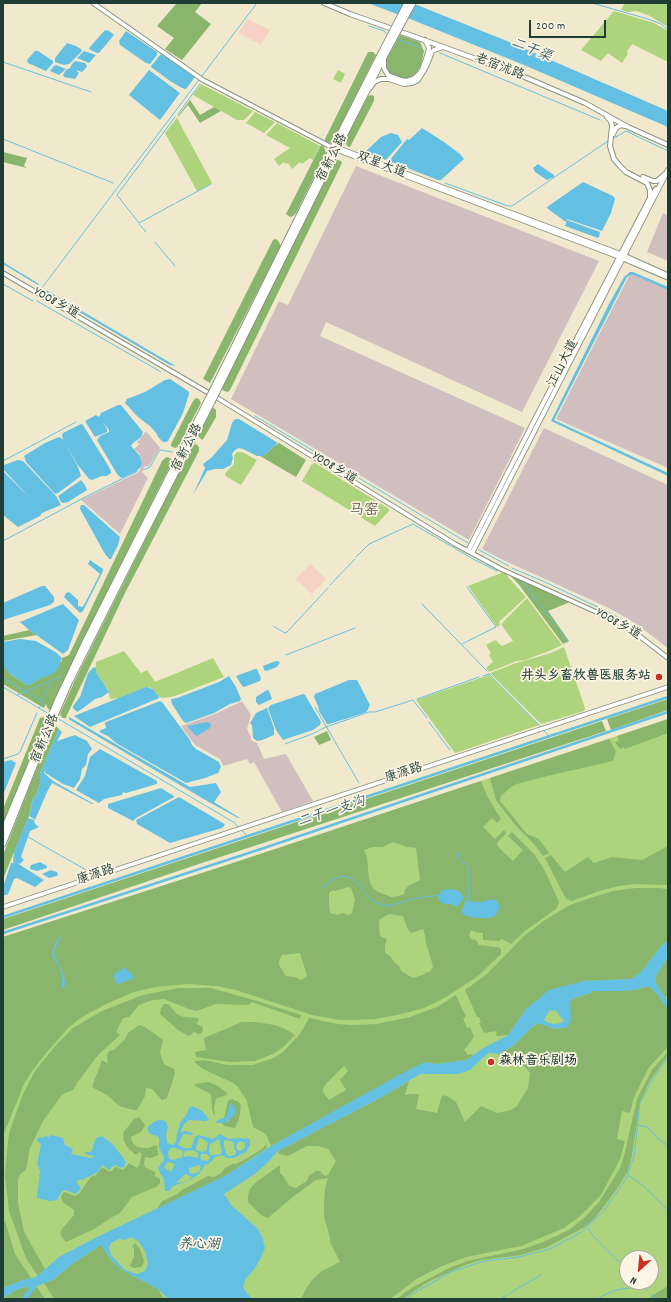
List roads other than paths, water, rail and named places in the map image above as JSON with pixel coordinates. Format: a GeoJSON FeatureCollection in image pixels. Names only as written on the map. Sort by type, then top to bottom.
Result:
{"type":"FeatureCollection","features":[{"type":"Feature","properties":{"kind":"highway"},"geometry":{"type":"LineString","coordinates":[[383,57],[407,3]]}},
{"type":"Feature","properties":{"kind":"highway"},"geometry":{"type":"LineString","coordinates":[[383,57],[413,3]]}},
{"type":"Feature","properties":{"kind":"highway","name":"宿新公路"},"geometry":{"type":"LineString","coordinates":[[335,147],[365,95],[383,57]]}},
{"type":"Feature","properties":{"kind":"highway","name":"宿新公路"},"geometry":{"type":"LineString","coordinates":[[3,844],[69,683],[335,147],[383,57]]}},
{"type":"Feature","properties":{"kind":"highway","name":"宿新公路"},"geometry":{"type":"LineString","coordinates":[[3,831],[58,699],[84,644],[210,401]]}},
{"type":"Feature","properties":{"kind":"main road","name":"老宿沭路"},"geometry":{"type":"LineString","coordinates":[[324,3],[350,14],[526,78],[572,97],[628,127],[668,145]]}},
{"type":"Feature","properties":{"kind":"main road"},"geometry":{"type":"LineString","coordinates":[[383,57],[384,68],[388,75],[406,81],[413,79],[418,76],[422,70],[428,53],[429,48],[425,40]]}},
{"type":"Feature","properties":{"kind":"main road"},"geometry":{"type":"LineString","coordinates":[[365,95],[374,82],[381,78],[404,84],[412,83],[418,80],[426,67],[432,52],[444,47]]}},
{"type":"Feature","properties":{"kind":"main road"},"geometry":{"type":"LineString","coordinates":[[601,112],[611,122],[610,146],[614,159],[626,172],[647,183],[650,190],[650,198]]}},
{"type":"Feature","properties":{"kind":"main road"},"geometry":{"type":"LineString","coordinates":[[611,118],[614,124],[612,146],[613,152],[619,162],[626,169],[653,181],[659,179],[667,171]]}},
{"type":"Feature","properties":{"kind":"main road"},"geometry":{"type":"LineString","coordinates":[[613,131],[621,125],[628,127]]}},
{"type":"Feature","properties":{"kind":"main road","name":"江山大道"},"geometry":{"type":"LineString","coordinates":[[470,552],[667,171]]}},
{"type":"Feature","properties":{"kind":"main road","name":"江山大道"},"geometry":{"type":"LineString","coordinates":[[622,256],[650,198],[663,180]]}},
{"type":"Feature","properties":{"kind":"street","name":"双星大道"},"geometry":{"type":"LineString","coordinates":[[93,3],[200,78],[335,147],[622,256],[668,275]]}},
{"type":"Feature","properties":{"kind":"street","name":"双星大道"},"geometry":{"type":"LineString","coordinates":[[622,256],[668,278]]}},
{"type":"Feature","properties":{"kind":"street","name":"Y008乡道"},"geometry":{"type":"LineString","coordinates":[[3,273],[219,399],[470,552],[501,568],[614,620],[634,632],[668,658]]}},
{"type":"Feature","properties":{"kind":"street","name":"康源路"},"geometry":{"type":"LineString","coordinates":[[3,907],[668,688]]}},
{"type":"Feature","properties":{"kind":"water"},"geometry":{"type":"Polygon","coordinates":[[[368,3],[412,3],[507,41],[668,111],[668,127],[524,65],[368,3]]]}},
{"type":"Feature","properties":{"kind":"water"},"geometry":{"type":"Polygon","coordinates":[[[105,30],[114,35],[99,53],[89,49],[90,47],[105,30]]]}},
{"type":"Feature","properties":{"kind":"water"},"geometry":{"type":"Polygon","coordinates":[[[126,31],[157,52],[157,55],[150,64],[146,63],[120,45],[119,41],[126,31]]]}},
{"type":"Feature","properties":{"kind":"water"},"geometry":{"type":"Polygon","coordinates":[[[67,43],[76,46],[82,51],[69,64],[64,65],[55,62],[55,58],[67,43]]]}},
{"type":"Feature","properties":{"kind":"water"},"geometry":{"type":"Polygon","coordinates":[[[35,51],[38,51],[53,61],[46,71],[28,63],[27,60],[35,51]]]}},
{"type":"Feature","properties":{"kind":"water"},"geometry":{"type":"Polygon","coordinates":[[[84,51],[96,55],[89,63],[77,58],[84,51]]]}},
{"type":"Feature","properties":{"kind":"water"},"geometry":{"type":"Polygon","coordinates":[[[161,54],[195,77],[186,89],[170,81],[151,67],[161,54]]]}},
{"type":"Feature","properties":{"kind":"water"},"geometry":{"type":"Polygon","coordinates":[[[75,61],[85,63],[87,66],[86,68],[82,72],[76,70],[79,73],[75,79],[64,77],[63,75],[66,70],[70,68],[75,61]]]}},
{"type":"Feature","properties":{"kind":"water"},"geometry":{"type":"Polygon","coordinates":[[[56,65],[66,69],[59,75],[50,71],[56,65]]]}},
{"type":"Feature","properties":{"kind":"water"},"geometry":{"type":"Polygon","coordinates":[[[149,70],[180,93],[160,120],[129,95],[149,70]]]}},
{"type":"Feature","properties":{"kind":"water"},"geometry":{"type":"Polygon","coordinates":[[[422,128],[444,142],[460,154],[464,159],[441,180],[389,161],[407,139],[409,140],[422,128]]]}},
{"type":"Feature","properties":{"kind":"water"},"geometry":{"type":"Polygon","coordinates":[[[391,133],[398,135],[402,142],[386,160],[365,152],[381,137],[391,133]]]}},
{"type":"Feature","properties":{"kind":"water"},"geometry":{"type":"Polygon","coordinates":[[[538,164],[554,175],[554,177],[547,180],[535,172],[533,168],[538,164]]]}},
{"type":"Feature","properties":{"kind":"water"},"geometry":{"type":"Polygon","coordinates":[[[583,182],[613,196],[615,199],[611,213],[602,231],[567,219],[566,222],[547,207],[583,182]]]}},
{"type":"Feature","properties":{"kind":"water"},"geometry":{"type":"Polygon","coordinates":[[[567,220],[600,232],[599,237],[598,238],[565,226],[567,220]]]}},
{"type":"Feature","properties":{"kind":"water"},"geometry":{"type":"Polygon","coordinates":[[[3,262],[39,284],[38,285],[3,264],[3,262]]]}},
{"type":"Feature","properties":{"kind":"water"},"geometry":{"type":"Polygon","coordinates":[[[630,272],[668,287],[668,290],[632,274],[627,277],[554,420],[668,473],[668,476],[551,421],[609,304],[624,277],[630,272]]]}},
{"type":"Feature","properties":{"kind":"water"},"geometry":{"type":"Polygon","coordinates":[[[46,290],[175,366],[170,365],[45,292],[46,290]]]}},
{"type":"Feature","properties":{"kind":"water"},"geometry":{"type":"Polygon","coordinates":[[[170,379],[189,392],[189,394],[183,413],[168,441],[163,442],[150,426],[138,417],[125,403],[127,399],[145,392],[165,380],[170,379]]]}},
{"type":"Feature","properties":{"kind":"water"},"geometry":{"type":"Polygon","coordinates":[[[121,405],[143,432],[141,437],[131,446],[140,456],[142,464],[141,467],[135,472],[122,478],[117,474],[97,440],[100,436],[109,432],[109,430],[103,422],[107,432],[95,437],[85,421],[96,415],[99,417],[101,413],[121,405]]]}},
{"type":"Feature","properties":{"kind":"water"},"geometry":{"type":"Polygon","coordinates":[[[235,419],[239,419],[278,443],[262,456],[257,456],[239,448],[235,450],[232,454],[233,458],[231,465],[223,469],[207,471],[193,495],[205,468],[203,464],[211,458],[227,440],[232,423],[235,419]]]}},
{"type":"Feature","properties":{"kind":"water"},"geometry":{"type":"Polygon","coordinates":[[[81,424],[109,467],[111,473],[107,476],[102,476],[92,480],[89,479],[77,464],[64,441],[78,467],[81,476],[55,494],[26,462],[24,456],[45,443],[59,437],[63,440],[63,433],[81,424]]]}},
{"type":"Feature","properties":{"kind":"water"},"geometry":{"type":"Polygon","coordinates":[[[18,460],[23,461],[56,496],[61,505],[42,513],[40,516],[18,527],[3,515],[3,471],[29,497],[3,469],[4,465],[18,460]]]}},
{"type":"Feature","properties":{"kind":"water"},"geometry":{"type":"Polygon","coordinates":[[[81,480],[87,490],[68,502],[61,502],[58,496],[81,480]]]}},
{"type":"Feature","properties":{"kind":"water"},"geometry":{"type":"Polygon","coordinates":[[[81,505],[84,505],[120,537],[111,559],[109,559],[105,554],[80,509],[81,505]]]}},
{"type":"Feature","properties":{"kind":"water"},"geometry":{"type":"Polygon","coordinates":[[[90,560],[103,569],[103,571],[83,611],[80,613],[64,597],[66,593],[69,592],[78,600],[78,606],[82,607],[84,605],[100,574],[88,564],[90,560]]]}},
{"type":"Feature","properties":{"kind":"water"},"geometry":{"type":"Polygon","coordinates":[[[45,586],[54,597],[54,602],[50,605],[3,620],[3,603],[45,586]]]}},
{"type":"Feature","properties":{"kind":"water"},"geometry":{"type":"Polygon","coordinates":[[[63,604],[79,620],[68,650],[63,654],[20,622],[63,604]]]}},
{"type":"Feature","properties":{"kind":"water"},"geometry":{"type":"Polygon","coordinates":[[[20,639],[36,641],[57,653],[62,658],[58,669],[53,674],[41,678],[30,685],[27,685],[10,674],[3,666],[3,642],[20,639]]]}},
{"type":"Feature","properties":{"kind":"water"},"geometry":{"type":"Polygon","coordinates":[[[276,661],[280,662],[277,667],[266,671],[264,670],[263,666],[276,661]]]}},
{"type":"Feature","properties":{"kind":"water"},"geometry":{"type":"Polygon","coordinates":[[[94,667],[96,668],[96,672],[109,692],[102,697],[95,699],[77,712],[73,706],[80,697],[88,673],[94,667]]]}},
{"type":"Feature","properties":{"kind":"water"},"geometry":{"type":"Polygon","coordinates":[[[257,669],[261,678],[260,681],[244,687],[242,686],[236,676],[257,669]]]}},
{"type":"Feature","properties":{"kind":"water"},"geometry":{"type":"Polygon","coordinates":[[[229,676],[236,687],[241,699],[240,701],[189,722],[186,723],[183,721],[172,704],[171,699],[219,682],[229,676]]]}},
{"type":"Feature","properties":{"kind":"water"},"geometry":{"type":"Polygon","coordinates":[[[349,680],[357,680],[370,705],[367,711],[327,724],[319,711],[314,697],[315,694],[349,680]]]}},
{"type":"Feature","properties":{"kind":"water"},"geometry":{"type":"Polygon","coordinates":[[[146,687],[153,689],[159,698],[90,727],[74,716],[146,687]]]}},
{"type":"Feature","properties":{"kind":"water"},"geometry":{"type":"Polygon","coordinates":[[[267,690],[269,691],[272,699],[259,705],[256,702],[256,697],[267,690]]]}},
{"type":"Feature","properties":{"kind":"water"},"geometry":{"type":"Polygon","coordinates":[[[303,694],[321,722],[320,725],[313,730],[283,740],[276,730],[268,708],[271,705],[303,694]]]}},
{"type":"Feature","properties":{"kind":"water"},"geometry":{"type":"Polygon","coordinates":[[[160,701],[190,740],[192,745],[196,749],[219,762],[221,767],[218,773],[186,783],[116,743],[99,731],[106,728],[106,722],[160,701]]]}},
{"type":"Feature","properties":{"kind":"water"},"geometry":{"type":"Polygon","coordinates":[[[267,708],[274,728],[274,735],[257,741],[253,738],[252,725],[250,723],[256,713],[267,708]]]}},
{"type":"Feature","properties":{"kind":"water"},"geometry":{"type":"Polygon","coordinates":[[[69,717],[190,787],[216,783],[221,792],[214,802],[240,818],[207,801],[70,720],[69,717]]]}},
{"type":"Feature","properties":{"kind":"water"},"geometry":{"type":"Polygon","coordinates":[[[207,722],[211,725],[210,728],[197,736],[187,726],[207,722]]]}},
{"type":"Feature","properties":{"kind":"water"},"geometry":{"type":"Polygon","coordinates":[[[59,729],[62,732],[57,741],[75,735],[87,741],[92,749],[88,754],[86,765],[82,769],[80,779],[74,788],[63,784],[45,773],[45,770],[44,773],[53,781],[94,804],[52,783],[35,820],[29,816],[33,798],[36,796],[40,784],[40,773],[59,729]]]}},
{"type":"Feature","properties":{"kind":"water"},"geometry":{"type":"Polygon","coordinates":[[[100,749],[157,781],[157,784],[126,793],[123,792],[122,795],[104,799],[99,803],[76,790],[85,776],[90,757],[100,749]]]}},
{"type":"Feature","properties":{"kind":"water"},"geometry":{"type":"Polygon","coordinates":[[[11,760],[16,763],[3,795],[3,762],[11,760]]]}},
{"type":"Feature","properties":{"kind":"water"},"geometry":{"type":"Polygon","coordinates":[[[161,788],[174,797],[133,821],[108,808],[108,804],[161,788]]]}},
{"type":"Feature","properties":{"kind":"water"},"geometry":{"type":"Polygon","coordinates":[[[179,797],[225,825],[222,828],[170,843],[137,824],[136,820],[179,797]]]}},
{"type":"Feature","properties":{"kind":"water"},"geometry":{"type":"Polygon","coordinates":[[[28,818],[34,820],[35,824],[39,827],[30,831],[21,857],[24,860],[20,864],[17,863],[44,880],[35,887],[17,878],[14,879],[7,895],[3,895],[3,887],[11,863],[14,863],[14,852],[28,818]]]}},
{"type":"Feature","properties":{"kind":"water"},"geometry":{"type":"Polygon","coordinates":[[[40,862],[47,866],[47,868],[37,871],[30,869],[31,865],[40,862]]]}},
{"type":"Feature","properties":{"kind":"water"},"geometry":{"type":"Polygon","coordinates":[[[51,870],[57,872],[57,876],[49,878],[42,874],[51,870]]]}},
{"type":"Feature","properties":{"kind":"water"},"geometry":{"type":"Polygon","coordinates":[[[451,889],[459,891],[464,897],[457,907],[450,904],[444,904],[439,901],[438,895],[443,890],[451,889]]]}},
{"type":"Feature","properties":{"kind":"water"},"geometry":{"type":"Polygon","coordinates":[[[492,899],[497,901],[500,907],[495,916],[490,918],[477,918],[466,916],[461,912],[466,901],[482,902],[492,899]]]}},
{"type":"Feature","properties":{"kind":"water"},"geometry":{"type":"Polygon","coordinates":[[[60,934],[60,938],[54,952],[63,973],[65,982],[64,988],[62,989],[62,976],[60,968],[52,956],[53,949],[60,934]]]}},
{"type":"Feature","properties":{"kind":"water","name":"养心湖"},"geometry":{"type":"Polygon","coordinates":[[[668,941],[668,957],[656,976],[656,984],[668,1002],[668,1009],[650,987],[635,990],[593,991],[574,998],[570,1002],[571,1020],[567,1027],[556,1029],[537,1023],[513,1046],[498,1054],[488,1053],[470,1070],[459,1074],[420,1074],[382,1097],[278,1151],[255,1174],[224,1194],[231,1205],[257,1228],[262,1236],[265,1248],[255,1268],[245,1280],[243,1288],[252,1299],[168,1299],[158,1289],[122,1270],[112,1261],[101,1245],[72,1264],[53,1280],[37,1286],[27,1299],[21,1299],[29,1289],[27,1286],[14,1291],[3,1298],[3,1288],[20,1281],[36,1277],[59,1257],[95,1238],[225,1176],[271,1146],[399,1075],[425,1062],[436,1064],[467,1060],[480,1050],[508,1035],[526,1009],[549,990],[584,981],[632,979],[643,970],[661,946],[668,941]],[[555,1010],[549,1011],[544,1020],[548,1023],[554,1024],[564,1021],[555,1010]],[[131,1237],[125,1240],[119,1239],[111,1243],[109,1247],[111,1255],[125,1270],[137,1274],[145,1271],[148,1264],[145,1251],[138,1241],[131,1237]]]}},
{"type":"Feature","properties":{"kind":"water"},"geometry":{"type":"Polygon","coordinates":[[[123,967],[134,976],[132,979],[118,984],[115,981],[114,976],[115,973],[120,971],[123,967]]]}},
{"type":"Feature","properties":{"kind":"water"},"geometry":{"type":"Polygon","coordinates":[[[230,1104],[234,1105],[235,1114],[225,1123],[215,1123],[226,1117],[230,1104]]]}},
{"type":"Feature","properties":{"kind":"water"},"geometry":{"type":"Polygon","coordinates":[[[193,1106],[202,1111],[209,1119],[206,1121],[189,1120],[184,1124],[180,1133],[185,1131],[193,1133],[192,1135],[183,1134],[178,1145],[184,1148],[191,1148],[195,1137],[199,1135],[213,1139],[220,1134],[229,1139],[250,1139],[250,1145],[246,1152],[234,1158],[227,1158],[222,1155],[215,1157],[210,1163],[205,1165],[199,1174],[190,1180],[173,1186],[169,1191],[165,1191],[164,1179],[158,1168],[164,1160],[159,1148],[159,1138],[150,1134],[147,1129],[155,1121],[163,1120],[166,1122],[168,1127],[166,1135],[167,1143],[173,1145],[176,1142],[181,1121],[187,1114],[189,1108],[193,1106]],[[199,1138],[196,1150],[202,1152],[206,1151],[208,1143],[199,1138]],[[219,1139],[210,1144],[210,1155],[215,1155],[222,1152],[219,1139]],[[224,1140],[224,1147],[229,1156],[235,1155],[236,1152],[234,1142],[224,1140]],[[241,1141],[237,1143],[236,1147],[238,1151],[242,1150],[245,1147],[245,1143],[241,1141]],[[172,1147],[168,1154],[169,1159],[174,1160],[182,1157],[183,1151],[172,1147]],[[190,1150],[185,1151],[183,1155],[184,1157],[189,1156],[198,1158],[198,1153],[190,1150]],[[201,1154],[201,1160],[208,1161],[210,1159],[206,1154],[201,1154]],[[169,1162],[164,1168],[171,1172],[175,1164],[169,1162]],[[199,1165],[189,1168],[189,1172],[192,1174],[199,1172],[201,1167],[199,1165]],[[185,1174],[176,1183],[183,1182],[192,1177],[185,1174]]]}},
{"type":"Feature","properties":{"kind":"water"},"geometry":{"type":"Polygon","coordinates":[[[51,1135],[63,1138],[65,1145],[73,1149],[71,1154],[90,1158],[94,1156],[85,1154],[85,1152],[90,1152],[96,1138],[102,1136],[112,1144],[126,1162],[124,1167],[121,1168],[114,1165],[109,1170],[102,1165],[98,1172],[84,1179],[78,1180],[76,1182],[81,1188],[76,1194],[65,1190],[62,1191],[57,1200],[50,1201],[37,1198],[40,1171],[37,1164],[41,1144],[37,1141],[38,1137],[43,1138],[51,1135]]]}},
{"type":"Feature","properties":{"kind":"waterway"},"geometry":{"type":"LineString","coordinates":[[41,289],[257,3]]}},
{"type":"Feature","properties":{"kind":"waterway"},"geometry":{"type":"LineString","coordinates":[[592,3],[648,19],[661,24],[668,30]]}},
{"type":"Feature","properties":{"kind":"waterway"},"geometry":{"type":"LineString","coordinates":[[369,26],[384,31],[388,35]]}},
{"type":"Feature","properties":{"kind":"waterway"},"geometry":{"type":"LineString","coordinates":[[396,39],[420,47]]}},
{"type":"Feature","properties":{"kind":"waterway"},"geometry":{"type":"LineString","coordinates":[[440,53],[600,120]]}},
{"type":"Feature","properties":{"kind":"waterway"},"geometry":{"type":"LineString","coordinates":[[3,62],[91,92]]}},
{"type":"Feature","properties":{"kind":"waterway"},"geometry":{"type":"LineString","coordinates":[[178,114],[200,84]]}},
{"type":"Feature","properties":{"kind":"waterway"},"geometry":{"type":"LineString","coordinates":[[174,204],[139,223],[117,195],[175,117]]}},
{"type":"Feature","properties":{"kind":"waterway"},"geometry":{"type":"LineString","coordinates":[[614,138],[626,131],[668,151]]}},
{"type":"Feature","properties":{"kind":"waterway"},"geometry":{"type":"LineString","coordinates":[[3,139],[113,183]]}},
{"type":"Feature","properties":{"kind":"waterway"},"geometry":{"type":"LineString","coordinates":[[445,183],[508,206],[512,206],[608,141]]}},
{"type":"Feature","properties":{"kind":"waterway"},"geometry":{"type":"LineString","coordinates":[[176,203],[211,184]]}},
{"type":"Feature","properties":{"kind":"waterway"},"geometry":{"type":"LineString","coordinates":[[139,224],[146,232]]}},
{"type":"Feature","properties":{"kind":"waterway"},"geometry":{"type":"LineString","coordinates":[[155,242],[175,266]]}},
{"type":"Feature","properties":{"kind":"waterway"},"geometry":{"type":"LineString","coordinates":[[3,284],[33,301]]}},
{"type":"Feature","properties":{"kind":"waterway"},"geometry":{"type":"LineString","coordinates":[[37,301],[161,372]]}},
{"type":"Feature","properties":{"kind":"waterway"},"geometry":{"type":"LineString","coordinates":[[255,416],[468,543]]}},
{"type":"Feature","properties":{"kind":"waterway"},"geometry":{"type":"LineString","coordinates":[[3,461],[76,422]]}},
{"type":"Feature","properties":{"kind":"waterway"},"geometry":{"type":"LineString","coordinates":[[143,470],[150,467],[159,451],[172,452]]}},
{"type":"Feature","properties":{"kind":"waterway"},"geometry":{"type":"LineString","coordinates":[[3,541],[89,495],[138,471]]}},
{"type":"Feature","properties":{"kind":"waterway"},"geometry":{"type":"LineString","coordinates":[[356,557],[369,544],[413,524],[497,571]]}},
{"type":"Feature","properties":{"kind":"waterway"},"geometry":{"type":"LineString","coordinates":[[479,550],[509,566]]}},
{"type":"Feature","properties":{"kind":"waterway"},"geometry":{"type":"LineString","coordinates":[[330,585],[355,559]]}},
{"type":"Feature","properties":{"kind":"waterway"},"geometry":{"type":"LineString","coordinates":[[512,568],[545,582],[625,621]]}},
{"type":"Feature","properties":{"kind":"waterway"},"geometry":{"type":"LineString","coordinates":[[524,583],[567,642]]}},
{"type":"Feature","properties":{"kind":"waterway"},"geometry":{"type":"LineString","coordinates":[[462,644],[496,627],[467,587]]}},
{"type":"Feature","properties":{"kind":"waterway"},"geometry":{"type":"LineString","coordinates":[[273,626],[285,633],[287,632],[328,588]]}},
{"type":"Feature","properties":{"kind":"waterway"},"geometry":{"type":"LineString","coordinates":[[422,604],[487,671]]}},
{"type":"Feature","properties":{"kind":"waterway"},"geometry":{"type":"LineString","coordinates":[[286,655],[355,628]]}},
{"type":"Feature","properties":{"kind":"waterway"},"geometry":{"type":"LineString","coordinates":[[489,674],[541,727]]}},
{"type":"Feature","properties":{"kind":"waterway"},"geometry":{"type":"LineString","coordinates":[[483,676],[489,674]]}},
{"type":"Feature","properties":{"kind":"waterway"},"geometry":{"type":"LineString","coordinates":[[17,695],[62,676]]}},
{"type":"Feature","properties":{"kind":"waterway"},"geometry":{"type":"LineString","coordinates":[[417,699],[479,677]]}},
{"type":"Feature","properties":{"kind":"waterway"},"geometry":{"type":"LineString","coordinates":[[3,678],[43,702]]}},
{"type":"Feature","properties":{"kind":"waterway"},"geometry":{"type":"LineString","coordinates":[[39,709],[51,682]]}},
{"type":"Feature","properties":{"kind":"waterway"},"geometry":{"type":"LineString","coordinates":[[3,687],[49,714]]}},
{"type":"Feature","properties":{"kind":"waterway"},"geometry":{"type":"LineString","coordinates":[[3,917],[668,697]]}},
{"type":"Feature","properties":{"kind":"waterway"},"geometry":{"type":"LineString","coordinates":[[285,744],[326,727],[369,712],[375,712],[413,700],[427,718]]}},
{"type":"Feature","properties":{"kind":"waterway"},"geometry":{"type":"LineString","coordinates":[[315,707],[359,783]]}},
{"type":"Feature","properties":{"kind":"waterway","name":"二干一支沟"},"geometry":{"type":"LineString","coordinates":[[3,933],[261,849],[668,712]]}},
{"type":"Feature","properties":{"kind":"waterway"},"geometry":{"type":"LineString","coordinates":[[3,759],[20,752],[37,713]]}},
{"type":"Feature","properties":{"kind":"waterway"},"geometry":{"type":"LineString","coordinates":[[57,718],[235,823],[238,827]]}},
{"type":"Feature","properties":{"kind":"waterway"},"geometry":{"type":"LineString","coordinates":[[429,722],[450,750]]}},
{"type":"Feature","properties":{"kind":"waterway"},"geometry":{"type":"LineString","coordinates":[[544,731],[549,736]]}},
{"type":"Feature","properties":{"kind":"waterway"},"geometry":{"type":"LineString","coordinates":[[242,830],[247,836]]}},
{"type":"Feature","properties":{"kind":"waterway"},"geometry":{"type":"LineString","coordinates":[[28,837],[88,871]]}},
{"type":"Feature","properties":{"kind":"waterway"},"geometry":{"type":"LineString","coordinates":[[459,852],[458,857],[468,867],[468,901],[465,902],[462,899]]}},
{"type":"Feature","properties":{"kind":"waterway"},"geometry":{"type":"LineString","coordinates":[[323,887],[334,879],[343,876],[351,878],[358,883],[371,900],[382,905],[389,906],[417,898],[440,895]]}},
{"type":"Feature","properties":{"kind":"waterway"},"geometry":{"type":"LineString","coordinates":[[407,1299],[414,1293],[451,1272],[484,1261],[519,1257],[550,1249],[580,1233],[603,1212],[626,1179],[634,1156],[640,1103],[653,1079],[668,1057]]}},
{"type":"Feature","properties":{"kind":"waterway"},"geometry":{"type":"LineString","coordinates":[[638,1125],[647,1127],[657,1138],[668,1146]]}},
{"type":"Feature","properties":{"kind":"waterway"},"geometry":{"type":"LineString","coordinates":[[628,1175],[641,1184],[668,1210]]}},
{"type":"Feature","properties":{"kind":"waterway"},"geometry":{"type":"LineString","coordinates":[[588,1228],[595,1238],[619,1262]]}},
{"type":"Feature","properties":{"kind":"waterway"},"geometry":{"type":"LineString","coordinates":[[510,1293],[541,1275]]}},
{"type":"Feature","properties":{"kind":"waterway"},"geometry":{"type":"LineString","coordinates":[[598,1299],[619,1290]]}},
{"type":"Feature","properties":{"kind":"waterway"},"geometry":{"type":"LineString","coordinates":[[651,1294],[656,1299]]}},
{"type":"Feature","properties":{"kind":"waterway"},"geometry":{"type":"LineString","coordinates":[[500,1299],[507,1295]]}},
{"type":"Feature","properties":{"kind":"place","name":"井头乡畜牧兽医服务站"},"geometry":{"type":"Point","coordinates":[659,677]}},
{"type":"Feature","properties":{"kind":"place","name":"森林音乐剧场"},"geometry":{"type":"Point","coordinates":[491,1062]}},
{"type":"Feature","properties":{"kind":"district","name":"马窑"},"geometry":{"type":"Point","coordinates":[364,512]}},
{"type":"Feature","properties":{"kind":"water label","name":"二干渠"},"geometry":{"type":"Point","coordinates":[531,51]}}]}
